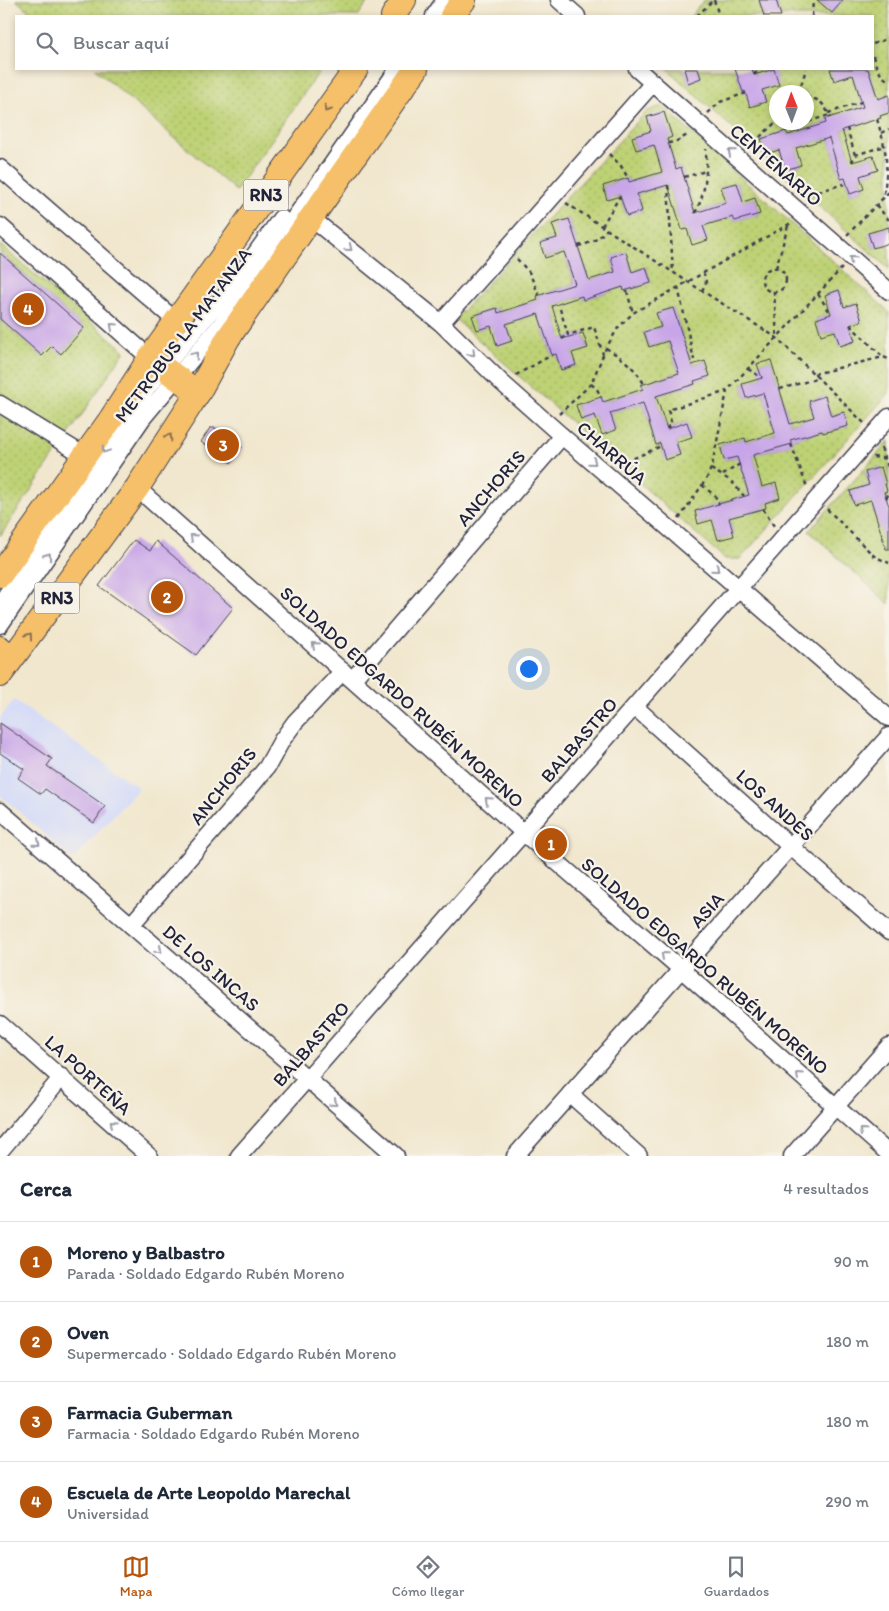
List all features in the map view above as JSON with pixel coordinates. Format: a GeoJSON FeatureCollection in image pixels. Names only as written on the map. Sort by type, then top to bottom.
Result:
{"type":"FeatureCollection","features":[{"type":"Feature","properties":{"kind":"highway"},"geometry":{"type":"LineString","coordinates":[[394,15],[404,0]]}},
{"type":"Feature","properties":{"kind":"highway"},"geometry":{"type":"LineString","coordinates":[[453,15],[464,0]]}},
{"type":"Feature","properties":{"kind":"highway","name":"RN3"},"geometry":{"type":"LineString","coordinates":[[0,576],[111,419],[164,368],[176,321],[355,70]]}},
{"type":"Feature","properties":{"kind":"highway","name":"RN3"},"geometry":{"type":"LineString","coordinates":[[0,675],[7,651],[137,488],[198,393],[228,338],[310,218],[415,70]]}},
{"type":"Feature","properties":{"kind":"highway"},"geometry":{"type":"LineString","coordinates":[[164,368],[198,393]]}},
{"type":"Feature","properties":{"kind":"street"},"geometry":{"type":"LineString","coordinates":[[422,15],[432,0]]}},
{"type":"Feature","properties":{"kind":"street"},"geometry":{"type":"LineString","coordinates":[[435,15],[445,0]]}},
{"type":"Feature","properties":{"kind":"street"},"geometry":{"type":"LineString","coordinates":[[559,0],[576,15]]}},
{"type":"Feature","properties":{"kind":"street","name":"METROBUS LA MATANZA"},"geometry":{"type":"LineString","coordinates":[[0,604],[147,388],[225,296],[384,70]]}},
{"type":"Feature","properties":{"kind":"street","name":"METROBUS LA MATANZA"},"geometry":{"type":"LineString","coordinates":[[0,625],[142,419],[164,368],[221,324],[397,70]]}},
{"type":"Feature","properties":{"kind":"street","name":"CENTENARIO"},"geometry":{"type":"LineString","coordinates":[[638,70],[889,291]]}},
{"type":"Feature","properties":{"kind":"street"},"geometry":{"type":"LineString","coordinates":[[441,323],[653,83]]}},
{"type":"Feature","properties":{"kind":"street"},"geometry":{"type":"LineString","coordinates":[[0,168],[176,321]]}},
{"type":"Feature","properties":{"kind":"street","name":"CHARRÚA"},"geometry":{"type":"LineString","coordinates":[[310,218],[441,323],[562,436],[889,718]]}},
{"type":"Feature","properties":{"kind":"street"},"geometry":{"type":"LineString","coordinates":[[0,226],[164,368]]}},
{"type":"Feature","properties":{"kind":"street"},"geometry":{"type":"LineString","coordinates":[[0,404],[85,456]]}},
{"type":"Feature","properties":{"kind":"street","name":"BALBASTRO"},"geometry":{"type":"LineString","coordinates":[[239,1156],[889,418]]}},
{"type":"Feature","properties":{"kind":"street","name":"ANCHORIS"},"geometry":{"type":"LineString","coordinates":[[131,925],[267,767],[282,740],[295,722],[348,675],[562,436]]}},
{"type":"Feature","properties":{"kind":"street","name":"SOLDADO EDGARDO RUBÉN MORENO"},"geometry":{"type":"LineString","coordinates":[[137,488],[524,833],[889,1154]]}},
{"type":"Feature","properties":{"kind":"street","name":"LOS ANDES"},"geometry":{"type":"LineString","coordinates":[[635,707],[889,932]]}},
{"type":"Feature","properties":{"kind":"street","name":"ASIA"},"geometry":{"type":"LineString","coordinates":[[515,1156],[889,736]]}},
{"type":"Feature","properties":{"kind":"street","name":"DE LOS INCAS"},"geometry":{"type":"LineString","coordinates":[[0,811],[396,1156]]}},
{"type":"Feature","properties":{"kind":"street","name":"LA PORTEÑA"},"geometry":{"type":"LineString","coordinates":[[0,1024],[149,1156]]}},
{"type":"Feature","properties":{"kind":"street"},"geometry":{"type":"LineString","coordinates":[[792,1156],[889,1046]]}},
{"type":"Feature","properties":{"kind":"street"},"geometry":{"type":"LineString","coordinates":[[0,1151],[62,1077]]}},
{"type":"Feature","properties":{"kind":"street"},"geometry":{"type":"LineString","coordinates":[[570,1094],[639,1156]]}},
{"type":"Feature","properties":{"kind":"path"},"geometry":{"type":"LineString","coordinates":[[699,15],[714,0],[719,15]]}},
{"type":"Feature","properties":{"kind":"path"},"geometry":{"type":"LineString","coordinates":[[812,15],[813,0]]}},
{"type":"Feature","properties":{"kind":"path"},"geometry":{"type":"LineString","coordinates":[[874,44],[889,38]]}},
{"type":"Feature","properties":{"kind":"path"},"geometry":{"type":"LineString","coordinates":[[874,60],[882,76],[889,81]]}},
{"type":"Feature","properties":{"kind":"path"},"geometry":{"type":"LineString","coordinates":[[754,75],[758,70]]}},
{"type":"Feature","properties":{"kind":"path"},"geometry":{"type":"LineString","coordinates":[[802,85],[806,70]]}},
{"type":"Feature","properties":{"kind":"path"},"geometry":{"type":"LineString","coordinates":[[814,98],[825,104],[829,115]]}},
{"type":"Feature","properties":{"kind":"path"},"geometry":{"type":"LineString","coordinates":[[814,120],[861,102]]}},
{"type":"Feature","properties":{"kind":"path"},"geometry":{"type":"LineString","coordinates":[[877,119],[885,146],[888,168],[883,199]]}},
{"type":"Feature","properties":{"kind":"path"},"geometry":{"type":"LineString","coordinates":[[737,158],[769,128]]}},
{"type":"Feature","properties":{"kind":"path"},"geometry":{"type":"LineString","coordinates":[[847,128],[855,154],[852,162]]}},
{"type":"Feature","properties":{"kind":"path"},"geometry":{"type":"LineString","coordinates":[[695,213],[700,204],[704,189],[706,171],[705,129]]}},
{"type":"Feature","properties":{"kind":"path"},"geometry":{"type":"LineString","coordinates":[[881,133],[889,129]]}},
{"type":"Feature","properties":{"kind":"path"},"geometry":{"type":"LineString","coordinates":[[599,145],[614,158],[628,178]]}},
{"type":"Feature","properties":{"kind":"path"},"geometry":{"type":"LineString","coordinates":[[855,154],[885,146]]}},
{"type":"Feature","properties":{"kind":"path"},"geometry":{"type":"LineString","coordinates":[[684,178],[706,171]]}},
{"type":"Feature","properties":{"kind":"path"},"geometry":{"type":"LineString","coordinates":[[787,201],[844,184]]}},
{"type":"Feature","properties":{"kind":"path"},"geometry":{"type":"LineString","coordinates":[[668,185],[673,273]]}},
{"type":"Feature","properties":{"kind":"path"},"geometry":{"type":"LineString","coordinates":[[837,245],[889,192]]}},
{"type":"Feature","properties":{"kind":"path"},"geometry":{"type":"LineString","coordinates":[[555,195],[673,273],[777,338],[875,433],[889,469]]}},
{"type":"Feature","properties":{"kind":"path"},"geometry":{"type":"LineString","coordinates":[[602,226],[620,196]]}},
{"type":"Feature","properties":{"kind":"path"},"geometry":{"type":"LineString","coordinates":[[876,205],[889,220]]}},
{"type":"Feature","properties":{"kind":"path"},"geometry":{"type":"LineString","coordinates":[[549,424],[591,384],[606,348],[618,328],[633,313],[788,225],[800,213]]}},
{"type":"Feature","properties":{"kind":"path"},"geometry":{"type":"LineString","coordinates":[[776,268],[788,225]]}},
{"type":"Feature","properties":{"kind":"path"},"geometry":{"type":"LineString","coordinates":[[578,246],[590,244],[597,240],[607,229]]}},
{"type":"Feature","properties":{"kind":"path"},"geometry":{"type":"LineString","coordinates":[[506,250],[523,265],[540,295]]}},
{"type":"Feature","properties":{"kind":"path"},"geometry":{"type":"LineString","coordinates":[[672,531],[711,469],[728,391],[851,258]]}},
{"type":"Feature","properties":{"kind":"path"},"geometry":{"type":"LineString","coordinates":[[776,268],[786,278],[781,289],[774,291],[764,286],[762,279],[765,272],[776,268]]}},
{"type":"Feature","properties":{"kind":"path"},"geometry":{"type":"LineString","coordinates":[[702,291],[706,282],[704,273]]}},
{"type":"Feature","properties":{"kind":"path"},"geometry":{"type":"LineString","coordinates":[[678,288],[694,360]]}},
{"type":"Feature","properties":{"kind":"path"},"geometry":{"type":"LineString","coordinates":[[627,291],[633,313]]}},
{"type":"Feature","properties":{"kind":"path"},"geometry":{"type":"LineString","coordinates":[[774,291],[777,338]]}},
{"type":"Feature","properties":{"kind":"path"},"geometry":{"type":"LineString","coordinates":[[818,294],[831,314]]}},
{"type":"Feature","properties":{"kind":"path"},"geometry":{"type":"LineString","coordinates":[[560,309],[568,335]]}},
{"type":"Feature","properties":{"kind":"path"},"geometry":{"type":"LineString","coordinates":[[850,325],[883,357],[889,359]]}},
{"type":"Feature","properties":{"kind":"path"},"geometry":{"type":"LineString","coordinates":[[562,339],[568,335],[594,327],[603,354]]}},
{"type":"Feature","properties":{"kind":"path"},"geometry":{"type":"LineString","coordinates":[[606,348],[629,363],[644,384]]}},
{"type":"Feature","properties":{"kind":"path"},"geometry":{"type":"LineString","coordinates":[[502,382],[552,355]]}},
{"type":"Feature","properties":{"kind":"path"},"geometry":{"type":"LineString","coordinates":[[814,374],[883,357]]}},
{"type":"Feature","properties":{"kind":"path"},"geometry":{"type":"LineString","coordinates":[[748,369],[762,378]]}},
{"type":"Feature","properties":{"kind":"path"},"geometry":{"type":"LineString","coordinates":[[780,389],[818,378]]}},
{"type":"Feature","properties":{"kind":"path"},"geometry":{"type":"LineString","coordinates":[[591,384],[597,389],[601,397]]}},
{"type":"Feature","properties":{"kind":"path"},"geometry":{"type":"LineString","coordinates":[[666,429],[671,422],[668,410],[728,391]]}},
{"type":"Feature","properties":{"kind":"path"},"geometry":{"type":"LineString","coordinates":[[792,444],[815,502],[874,556],[889,563]]}},
{"type":"Feature","properties":{"kind":"path"},"geometry":{"type":"LineString","coordinates":[[604,472],[661,446]]}},
{"type":"Feature","properties":{"kind":"path"},"geometry":{"type":"LineString","coordinates":[[723,475],[740,464]]}},
{"type":"Feature","properties":{"kind":"path"},"geometry":{"type":"LineString","coordinates":[[711,469],[723,475],[744,496]]}},
{"type":"Feature","properties":{"kind":"path"},"geometry":{"type":"LineString","coordinates":[[702,485],[714,496],[719,504]]}},
{"type":"Feature","properties":{"kind":"path"},"geometry":{"type":"LineString","coordinates":[[886,498],[889,494]]}},
{"type":"Feature","properties":{"kind":"path"},"geometry":{"type":"LineString","coordinates":[[762,508],[782,539]]}},
{"type":"Feature","properties":{"kind":"shaded area"},"geometry":{"type":"Polygon","coordinates":[[[14,700],[139,788],[73,859],[0,795],[0,718],[14,700]]]}},
{"type":"Feature","properties":{"kind":"green space"},"geometry":{"type":"Polygon","coordinates":[[[16,0],[369,0],[359,15],[34,15],[16,0]]]}},
{"type":"Feature","properties":{"kind":"green space"},"geometry":{"type":"Polygon","coordinates":[[[704,0],[759,0],[764,15],[692,15],[704,0]]]}},
{"type":"Feature","properties":{"kind":"green space"},"geometry":{"type":"Polygon","coordinates":[[[776,0],[817,0],[832,13],[843,0],[889,0],[889,95],[878,99],[868,70],[874,70],[874,15],[781,15],[776,0]]]}},
{"type":"Feature","properties":{"kind":"green space"},"geometry":{"type":"Polygon","coordinates":[[[96,70],[320,70],[236,191],[96,70]]]}},
{"type":"Feature","properties":{"kind":"green space"},"geometry":{"type":"Polygon","coordinates":[[[668,70],[684,70],[688,83],[701,78],[698,70],[735,70],[743,92],[745,91],[751,107],[766,102],[752,70],[830,70],[834,81],[853,75],[863,107],[814,127],[814,85],[769,85],[769,130],[804,130],[788,135],[786,131],[761,140],[766,154],[779,150],[785,170],[801,165],[796,148],[829,138],[841,179],[845,178],[850,194],[864,189],[860,176],[878,170],[873,156],[852,162],[842,130],[881,118],[880,116],[889,113],[889,227],[869,233],[873,248],[887,244],[889,250],[889,269],[668,70]]]}},
{"type":"Feature","properties":{"kind":"green space"},"geometry":{"type":"Polygon","coordinates":[[[662,106],[889,312],[889,393],[740,559],[725,559],[455,319],[647,111],[662,106]],[[651,131],[632,138],[636,150],[654,145],[662,172],[629,182],[628,178],[603,186],[607,200],[620,196],[626,215],[642,211],[637,194],[668,185],[682,230],[687,229],[692,245],[707,240],[703,226],[733,217],[735,221],[760,214],[755,198],[743,202],[737,183],[721,187],[726,203],[695,213],[681,167],[676,169],[667,139],[651,131]],[[569,219],[553,224],[557,238],[540,243],[545,258],[564,252],[574,282],[576,281],[576,283],[537,296],[538,300],[498,313],[497,308],[472,316],[477,330],[491,326],[512,341],[506,324],[538,314],[552,355],[556,354],[561,370],[576,366],[572,353],[588,347],[583,333],[562,339],[552,306],[582,296],[584,300],[623,287],[625,291],[651,282],[646,267],[632,272],[626,252],[611,257],[615,272],[589,280],[569,219]],[[839,290],[825,295],[831,314],[816,319],[821,335],[835,331],[840,346],[855,341],[850,325],[862,321],[856,303],[844,307],[839,290]],[[673,308],[657,313],[661,327],[644,333],[649,347],[668,341],[678,371],[681,372],[642,385],[643,389],[603,402],[576,405],[581,420],[595,415],[602,435],[616,430],[610,413],[643,403],[656,444],[660,443],[665,459],[680,455],[676,442],[692,437],[687,422],[667,429],[656,396],[694,384],[694,381],[710,376],[705,361],[692,365],[673,308]],[[771,360],[758,364],[762,378],[742,384],[746,398],[763,393],[775,433],[746,442],[745,438],[720,445],[725,460],[740,456],[739,460],[748,492],[751,494],[695,511],[699,524],[712,520],[718,540],[734,535],[729,518],[766,507],[765,503],[780,498],[776,483],[762,487],[753,455],[791,444],[790,440],[848,426],[843,412],[831,416],[825,396],[809,401],[814,417],[790,424],[771,360]]]}},
{"type":"Feature","properties":{"kind":"green space"},"geometry":{"type":"Polygon","coordinates":[[[0,245],[125,351],[0,536],[0,319],[42,356],[52,346],[61,353],[84,328],[0,253],[0,245]]]}},
{"type":"Feature","properties":{"kind":"green space"},"geometry":{"type":"Polygon","coordinates":[[[889,441],[889,506],[884,492],[886,484],[881,467],[865,472],[869,485],[850,491],[854,505],[871,500],[883,537],[885,537],[889,549],[889,604],[809,531],[889,441]]]}},
{"type":"Feature","properties":{"kind":"building"},"geometry":{"type":"Polygon","coordinates":[[[759,0],[776,0],[781,15],[764,15],[759,0]]]}},
{"type":"Feature","properties":{"kind":"building"},"geometry":{"type":"Polygon","coordinates":[[[817,0],[843,0],[832,13],[817,0]]]}},
{"type":"Feature","properties":{"kind":"building"},"geometry":{"type":"Polygon","coordinates":[[[684,70],[698,70],[701,78],[688,83],[684,70]]]}},
{"type":"Feature","properties":{"kind":"building"},"geometry":{"type":"Polygon","coordinates":[[[735,70],[752,70],[754,75],[774,70],[779,85],[769,85],[769,88],[762,90],[766,102],[750,107],[745,91],[743,92],[735,70]]]}},
{"type":"Feature","properties":{"kind":"building"},"geometry":{"type":"Polygon","coordinates":[[[830,70],[868,70],[878,99],[889,95],[889,113],[880,116],[881,118],[842,130],[852,162],[873,156],[878,170],[860,176],[864,189],[850,194],[845,178],[841,179],[829,138],[796,148],[801,165],[785,170],[779,150],[766,154],[761,139],[786,131],[788,135],[804,130],[814,130],[814,127],[826,123],[825,119],[863,107],[853,75],[834,81],[830,70]]]}},
{"type":"Feature","properties":{"kind":"building"},"geometry":{"type":"Polygon","coordinates":[[[664,112],[672,137],[667,139],[676,169],[681,167],[695,213],[726,203],[721,187],[737,183],[743,202],[755,198],[760,214],[735,221],[733,217],[703,226],[708,240],[692,245],[687,229],[682,230],[668,185],[637,194],[642,211],[627,216],[620,196],[607,200],[603,186],[628,178],[629,182],[662,172],[654,145],[636,150],[632,137],[651,131],[647,117],[664,112]]]}},
{"type":"Feature","properties":{"kind":"building"},"geometry":{"type":"Polygon","coordinates":[[[569,219],[589,280],[615,272],[611,257],[626,252],[632,272],[646,267],[651,283],[624,291],[623,287],[583,300],[582,296],[552,306],[562,339],[583,333],[588,348],[572,353],[576,365],[561,370],[556,354],[552,355],[538,314],[506,324],[512,341],[497,346],[491,326],[477,330],[472,316],[497,308],[498,313],[538,300],[537,296],[575,284],[564,252],[545,258],[540,243],[557,238],[552,224],[569,219]]]}},
{"type":"Feature","properties":{"kind":"building"},"geometry":{"type":"Polygon","coordinates":[[[889,227],[889,243],[873,248],[868,233],[889,227]]]}},
{"type":"Feature","properties":{"kind":"building"},"geometry":{"type":"Polygon","coordinates":[[[0,253],[84,328],[61,354],[52,346],[42,356],[0,319],[0,253]]]}},
{"type":"Feature","properties":{"kind":"building"},"geometry":{"type":"Polygon","coordinates":[[[839,290],[844,307],[856,303],[862,321],[850,325],[855,341],[840,346],[835,331],[821,335],[816,319],[831,314],[825,295],[839,290]]]}},
{"type":"Feature","properties":{"kind":"building"},"geometry":{"type":"Polygon","coordinates":[[[673,308],[692,365],[705,361],[710,376],[694,381],[695,384],[656,396],[667,429],[687,422],[692,437],[676,442],[680,455],[665,460],[660,443],[656,445],[643,403],[610,413],[616,430],[602,435],[595,415],[581,420],[576,405],[601,397],[603,402],[643,389],[641,385],[679,373],[668,341],[649,347],[644,332],[661,327],[656,313],[673,308]]]}},
{"type":"Feature","properties":{"kind":"building"},"geometry":{"type":"Polygon","coordinates":[[[771,360],[790,424],[814,417],[809,401],[825,396],[831,416],[844,412],[848,426],[790,440],[792,444],[753,455],[762,487],[776,483],[780,498],[765,503],[766,508],[729,518],[734,536],[718,540],[712,520],[698,524],[695,511],[749,495],[737,457],[724,460],[720,445],[745,438],[746,442],[775,433],[763,393],[746,398],[742,384],[762,378],[757,364],[771,360]]]}},
{"type":"Feature","properties":{"kind":"building"},"geometry":{"type":"Polygon","coordinates":[[[210,428],[215,428],[242,447],[231,463],[201,442],[210,428]]]}},
{"type":"Feature","properties":{"kind":"building"},"geometry":{"type":"Polygon","coordinates":[[[881,467],[887,491],[884,492],[889,506],[889,549],[886,549],[871,500],[854,505],[850,491],[869,485],[865,472],[881,467]]]}},
{"type":"Feature","properties":{"kind":"building"},"geometry":{"type":"Polygon","coordinates":[[[134,540],[150,551],[156,541],[233,608],[196,655],[99,586],[134,540]]]}},
{"type":"Feature","properties":{"kind":"building"},"geometry":{"type":"Polygon","coordinates":[[[0,723],[52,759],[47,766],[105,806],[94,823],[45,789],[41,794],[18,778],[24,769],[0,753],[0,723]]]}},
{"type":"Feature","properties":{"kind":"place","name":"Escuela de Arte Leopoldo Marechal"},"geometry":{"type":"Point","coordinates":[28,309]}},
{"type":"Feature","properties":{"kind":"place","name":"Farmacia Guberman"},"geometry":{"type":"Point","coordinates":[223,445]}},
{"type":"Feature","properties":{"kind":"place","name":"Oven"},"geometry":{"type":"Point","coordinates":[167,597]}},
{"type":"Feature","properties":{"kind":"place","name":"Moreno y Balbastro"},"geometry":{"type":"Point","coordinates":[551,844]}}]}
